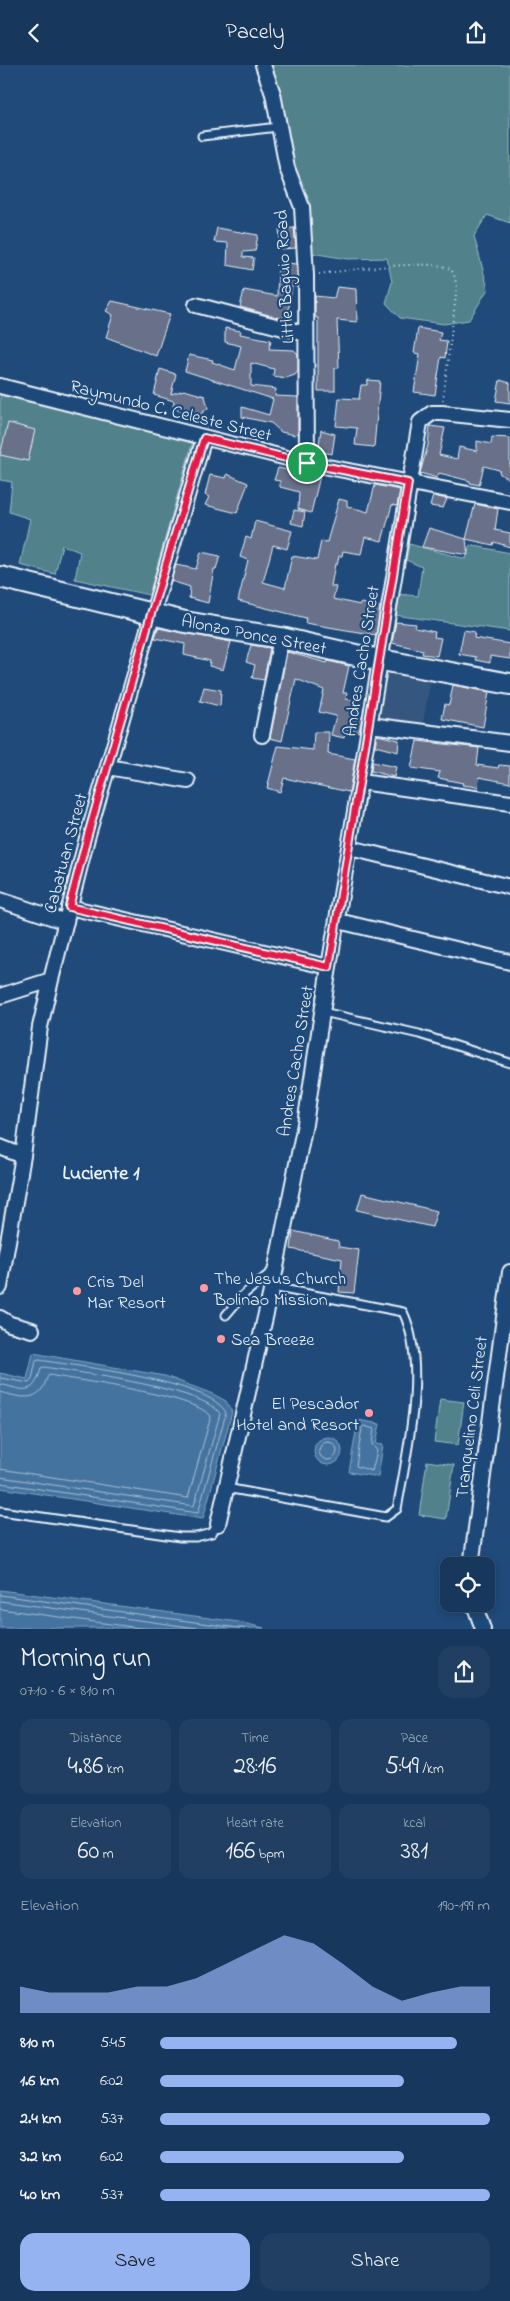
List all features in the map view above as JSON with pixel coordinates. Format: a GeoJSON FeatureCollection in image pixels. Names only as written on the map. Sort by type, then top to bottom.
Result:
{"type":"FeatureCollection","features":[{"type":"Feature","properties":{"kind":"street","name":"Little Baguio Road"},"geometry":{"type":"LineString","coordinates":[[263,65],[273,94],[286,168],[302,207],[306,275],[307,463]]}},
{"type":"Feature","properties":{"kind":"street"},"geometry":{"type":"LineString","coordinates":[[196,305],[306,334]]}},
{"type":"Feature","properties":{"kind":"street","name":"Raymundo C. Celeste Street"},"geometry":{"type":"LineString","coordinates":[[0,386],[307,463],[470,496],[510,502]]}},
{"type":"Feature","properties":{"kind":"street","name":"Andres Cacho Street"},"geometry":{"type":"LineString","coordinates":[[218,1524],[272,1287],[305,1124],[408,483],[420,422],[432,413],[442,413]]}},
{"type":"Feature","properties":{"kind":"street"},"geometry":{"type":"LineString","coordinates":[[442,413],[510,420]]}},
{"type":"Feature","properties":{"kind":"street","name":"Cabatuan Street"},"geometry":{"type":"LineString","coordinates":[[0,1287],[6,1219],[23,1156],[40,1027],[51,980],[87,838],[204,438]]}},
{"type":"Feature","properties":{"kind":"street","name":"Alonzo Ponce Street"},"geometry":{"type":"LineString","coordinates":[[0,577],[151,614],[510,684]]}},
{"type":"Feature","properties":{"kind":"street"},"geometry":{"type":"LineString","coordinates":[[262,735],[281,638]]}},
{"type":"Feature","properties":{"kind":"street"},"geometry":{"type":"LineString","coordinates":[[370,725],[510,743]]}},
{"type":"Feature","properties":{"kind":"street"},"geometry":{"type":"LineString","coordinates":[[108,767],[188,781]]}},
{"type":"Feature","properties":{"kind":"street"},"geometry":{"type":"LineString","coordinates":[[361,782],[510,803]]}},
{"type":"Feature","properties":{"kind":"street"},"geometry":{"type":"LineString","coordinates":[[350,847],[510,887]]}},
{"type":"Feature","properties":{"kind":"street"},"geometry":{"type":"LineString","coordinates":[[0,900],[66,922]]}},
{"type":"Feature","properties":{"kind":"street"},"geometry":{"type":"LineString","coordinates":[[69,907],[329,967]]}},
{"type":"Feature","properties":{"kind":"street"},"geometry":{"type":"LineString","coordinates":[[338,921],[510,962]]}},
{"type":"Feature","properties":{"kind":"street"},"geometry":{"type":"LineString","coordinates":[[0,996],[51,980]]}},
{"type":"Feature","properties":{"kind":"street"},"geometry":{"type":"LineString","coordinates":[[0,1147],[23,1156]]}},
{"type":"Feature","properties":{"kind":"street","name":"Tranquelino Celi Street"},"geometry":{"type":"LineString","coordinates":[[472,1557],[506,1330],[510,1273]]}},
{"type":"Feature","properties":{"kind":"street"},"geometry":{"type":"LineString","coordinates":[[0,1319],[10,1324],[32,1329]]}},
{"type":"Feature","properties":{"kind":"street"},"geometry":{"type":"LineString","coordinates":[[477,1612],[483,1629]]}},
{"type":"Feature","properties":{"kind":"lane"},"geometry":{"type":"LineString","coordinates":[[202,135],[278,127]]}},
{"type":"Feature","properties":{"kind":"lane"},"geometry":{"type":"LineString","coordinates":[[323,1012],[419,1034],[510,1063]]}},
{"type":"Feature","properties":{"kind":"lane"},"geometry":{"type":"LineString","coordinates":[[226,1315],[243,1295],[275,1269]]}},
{"type":"Feature","properties":{"kind":"lane"},"geometry":{"type":"LineString","coordinates":[[226,1488],[386,1517],[397,1509],[411,1426],[415,1355],[403,1312],[272,1287]]}},
{"type":"Feature","properties":{"kind":"lane"},"geometry":{"type":"LineString","coordinates":[[1,1511],[180,1537],[196,1537],[212,1533],[218,1524]]}},
{"type":"Feature","properties":{"kind":"path"},"geometry":{"type":"LineString","coordinates":[[306,275],[380,267],[438,265],[450,269],[454,275],[456,287],[442,413]]}},
{"type":"Feature","properties":{"kind":"shaded area"},"geometry":{"type":"Polygon","coordinates":[[[387,671],[431,679],[422,729],[378,720],[387,671]]]}},
{"type":"Feature","properties":{"kind":"green space"},"geometry":{"type":"Polygon","coordinates":[[[263,65],[510,65],[510,223],[487,215],[474,236],[488,289],[469,320],[444,324],[400,318],[386,303],[392,282],[387,258],[348,259],[311,253],[263,65]]]}},
{"type":"Feature","properties":{"kind":"green space"},"geometry":{"type":"Polygon","coordinates":[[[0,395],[193,441],[149,595],[75,579],[80,552],[62,545],[55,574],[20,565],[30,519],[9,512],[12,482],[0,480],[0,395]]]}},
{"type":"Feature","properties":{"kind":"green space"},"geometry":{"type":"Polygon","coordinates":[[[409,544],[466,559],[470,545],[510,553],[510,631],[394,615],[397,594],[418,596],[422,567],[406,560],[409,544]]]}},
{"type":"Feature","properties":{"kind":"green space"},"geometry":{"type":"Polygon","coordinates":[[[440,1399],[464,1402],[458,1445],[434,1442],[440,1399]]]}},
{"type":"Feature","properties":{"kind":"green space"},"geometry":{"type":"Polygon","coordinates":[[[427,1461],[454,1465],[446,1519],[419,1515],[427,1461]]]}},
{"type":"Feature","properties":{"kind":"water"},"geometry":{"type":"Polygon","coordinates":[[[33,1353],[165,1376],[213,1394],[226,1401],[232,1412],[203,1519],[0,1488],[0,1373],[27,1379],[33,1353]]]}},
{"type":"Feature","properties":{"kind":"water"},"geometry":{"type":"Polygon","coordinates":[[[358,1420],[380,1424],[376,1444],[383,1445],[378,1477],[349,1472],[358,1420]]]}},
{"type":"Feature","properties":{"kind":"water"},"geometry":{"type":"Polygon","coordinates":[[[328,1437],[338,1441],[342,1451],[338,1461],[328,1465],[318,1461],[314,1451],[318,1441],[328,1437]]]}},
{"type":"Feature","properties":{"kind":"water"},"geometry":{"type":"Polygon","coordinates":[[[0,1590],[239,1622],[264,1628],[0,1628],[0,1590]]]}},
{"type":"Feature","properties":{"kind":"building"},"geometry":{"type":"Polygon","coordinates":[[[217,228],[258,235],[255,251],[243,252],[243,257],[254,258],[252,270],[227,265],[228,243],[214,242],[217,228]]]}},
{"type":"Feature","properties":{"kind":"building"},"geometry":{"type":"Polygon","coordinates":[[[294,228],[296,248],[281,249],[279,229],[294,228]]]}},
{"type":"Feature","properties":{"kind":"building"},"geometry":{"type":"Polygon","coordinates":[[[286,263],[297,264],[297,287],[292,286],[287,320],[240,307],[244,290],[277,296],[278,270],[286,271],[286,263]]]}},
{"type":"Feature","properties":{"kind":"building"},"geometry":{"type":"Polygon","coordinates":[[[337,287],[356,289],[357,322],[337,320],[339,368],[335,368],[335,391],[318,391],[318,318],[315,317],[315,296],[334,298],[337,287]]]}},
{"type":"Feature","properties":{"kind":"building"},"geometry":{"type":"Polygon","coordinates":[[[112,301],[170,314],[156,356],[106,337],[113,315],[106,311],[112,301]]]}},
{"type":"Feature","properties":{"kind":"building"},"geometry":{"type":"Polygon","coordinates":[[[225,328],[241,331],[240,334],[271,340],[269,349],[294,350],[298,354],[298,371],[295,375],[286,378],[273,376],[274,369],[251,363],[251,386],[276,389],[275,396],[298,397],[298,432],[295,435],[281,432],[271,423],[242,417],[242,407],[269,415],[273,399],[185,371],[189,355],[213,360],[212,362],[235,370],[241,346],[225,342],[225,328]]]}},
{"type":"Feature","properties":{"kind":"building"},"geometry":{"type":"Polygon","coordinates":[[[418,328],[441,332],[439,340],[447,341],[445,358],[441,357],[435,395],[414,392],[420,354],[414,353],[418,328]]]}},
{"type":"Feature","properties":{"kind":"building"},"geometry":{"type":"Polygon","coordinates":[[[160,369],[176,374],[171,394],[184,390],[205,396],[208,408],[197,417],[173,407],[174,401],[154,395],[160,369]]]}},
{"type":"Feature","properties":{"kind":"building"},"geometry":{"type":"Polygon","coordinates":[[[368,380],[380,381],[374,447],[355,445],[357,428],[336,426],[339,398],[359,399],[361,385],[367,385],[368,380]]]}},
{"type":"Feature","properties":{"kind":"building"},"geometry":{"type":"Polygon","coordinates":[[[500,380],[510,383],[510,403],[496,401],[500,380]]]}},
{"type":"Feature","properties":{"kind":"building"},"geometry":{"type":"Polygon","coordinates":[[[8,423],[35,430],[28,461],[0,455],[8,423]]]}},
{"type":"Feature","properties":{"kind":"building"},"geometry":{"type":"Polygon","coordinates":[[[430,426],[445,428],[439,455],[457,459],[459,447],[477,451],[477,441],[491,444],[492,437],[510,438],[510,479],[500,474],[499,470],[484,466],[479,485],[439,473],[437,478],[420,473],[428,445],[430,426]]]}},
{"type":"Feature","properties":{"kind":"building"},"geometry":{"type":"Polygon","coordinates":[[[321,430],[335,434],[332,454],[318,451],[321,430]]]}},
{"type":"Feature","properties":{"kind":"building"},"geometry":{"type":"Polygon","coordinates":[[[278,468],[320,476],[311,513],[298,509],[299,492],[280,487],[280,481],[274,480],[278,468]]]}},
{"type":"Feature","properties":{"kind":"building"},"geometry":{"type":"Polygon","coordinates":[[[227,474],[248,483],[237,513],[205,505],[209,497],[205,495],[210,475],[226,478],[227,474]]]}},
{"type":"Feature","properties":{"kind":"building"},"geometry":{"type":"Polygon","coordinates":[[[375,485],[400,490],[397,506],[392,505],[382,541],[365,537],[361,554],[343,551],[342,556],[339,556],[337,565],[335,564],[331,586],[336,587],[333,599],[380,607],[376,635],[305,623],[306,618],[238,601],[248,560],[240,557],[246,537],[251,539],[255,521],[292,531],[287,549],[273,545],[263,582],[285,588],[292,556],[317,560],[321,541],[327,542],[339,499],[347,501],[347,506],[368,512],[375,485]]]}},
{"type":"Feature","properties":{"kind":"building"},"geometry":{"type":"Polygon","coordinates":[[[433,496],[447,499],[443,508],[430,506],[433,496]]]}},
{"type":"Feature","properties":{"kind":"building"},"geometry":{"type":"Polygon","coordinates":[[[475,504],[498,509],[495,530],[510,533],[510,547],[494,542],[493,545],[466,539],[475,504]]]}},
{"type":"Feature","properties":{"kind":"building"},"geometry":{"type":"Polygon","coordinates":[[[294,510],[305,512],[303,526],[291,523],[294,510]]]}},
{"type":"Feature","properties":{"kind":"building"},"geometry":{"type":"Polygon","coordinates":[[[429,528],[466,539],[468,555],[422,547],[429,528]]]}},
{"type":"Feature","properties":{"kind":"building"},"geometry":{"type":"Polygon","coordinates":[[[201,552],[220,556],[216,569],[214,569],[208,603],[189,598],[190,587],[171,581],[176,565],[196,569],[201,552]]]}},
{"type":"Feature","properties":{"kind":"building"},"geometry":{"type":"Polygon","coordinates":[[[396,622],[416,624],[415,628],[435,632],[434,637],[441,638],[437,656],[422,654],[423,650],[392,643],[396,622]]]}},
{"type":"Feature","properties":{"kind":"building"},"geometry":{"type":"Polygon","coordinates":[[[158,628],[231,642],[223,670],[209,666],[210,661],[184,655],[185,644],[155,638],[158,628]]]}},
{"type":"Feature","properties":{"kind":"building"},"geometry":{"type":"Polygon","coordinates":[[[464,630],[475,632],[474,638],[510,644],[510,659],[490,656],[490,663],[475,660],[476,657],[459,654],[464,630]]]}},
{"type":"Feature","properties":{"kind":"building"},"geometry":{"type":"Polygon","coordinates":[[[251,645],[270,648],[264,680],[252,678],[255,665],[246,662],[251,645]]]}},
{"type":"Feature","properties":{"kind":"building"},"geometry":{"type":"Polygon","coordinates":[[[287,652],[327,663],[328,661],[349,666],[343,693],[347,693],[346,699],[357,701],[353,716],[362,718],[359,732],[346,729],[344,738],[331,735],[336,716],[319,712],[324,690],[296,679],[282,741],[270,738],[287,652]]]}},
{"type":"Feature","properties":{"kind":"building"},"geometry":{"type":"Polygon","coordinates":[[[453,685],[489,692],[483,727],[442,719],[445,704],[449,705],[453,685]]]}},
{"type":"Feature","properties":{"kind":"building"},"geometry":{"type":"Polygon","coordinates":[[[204,687],[221,690],[220,706],[200,701],[204,687]]]}},
{"type":"Feature","properties":{"kind":"building"},"geometry":{"type":"Polygon","coordinates":[[[314,732],[329,732],[328,754],[355,759],[349,792],[284,778],[280,792],[267,788],[278,746],[313,750],[314,732]]]}},
{"type":"Feature","properties":{"kind":"building"},"geometry":{"type":"Polygon","coordinates":[[[377,735],[399,740],[398,752],[375,746],[377,735]]]}},
{"type":"Feature","properties":{"kind":"building"},"geometry":{"type":"Polygon","coordinates":[[[417,741],[479,748],[477,765],[498,768],[499,765],[510,766],[510,783],[479,777],[478,787],[462,785],[463,783],[438,778],[440,772],[411,768],[417,741]]]}},
{"type":"Feature","properties":{"kind":"building"},"geometry":{"type":"Polygon","coordinates":[[[372,762],[396,767],[394,777],[371,771],[372,762]]]}},
{"type":"Feature","properties":{"kind":"building"},"geometry":{"type":"Polygon","coordinates":[[[362,1193],[437,1211],[432,1227],[357,1210],[362,1193]]]}},
{"type":"Feature","properties":{"kind":"building"},"geometry":{"type":"Polygon","coordinates":[[[293,1231],[338,1241],[339,1247],[359,1250],[354,1293],[339,1292],[342,1259],[291,1249],[293,1231]]]}},
{"type":"Feature","properties":{"kind":"place","name":"The Jesus Church Bolinao Mission"},"geometry":{"type":"Point","coordinates":[204,1288]}},
{"type":"Feature","properties":{"kind":"place","name":"Cris Del Mar Resort"},"geometry":{"type":"Point","coordinates":[77,1291]}},
{"type":"Feature","properties":{"kind":"place","name":"Sea Breeze"},"geometry":{"type":"Point","coordinates":[221,1339]}},
{"type":"Feature","properties":{"kind":"place","name":"El Pescador Hotel and Resort"},"geometry":{"type":"Point","coordinates":[369,1413]}},
{"type":"Feature","properties":{"kind":"district","name":"Luciente 1"},"geometry":{"type":"Point","coordinates":[101,1172]}},
{"type":"Feature","properties":{"kind":"route"},"geometry":{"type":"LineString","coordinates":[[204,438],[307,463],[408,483],[381,659],[329,967],[69,907],[151,614],[204,438]]}}]}
